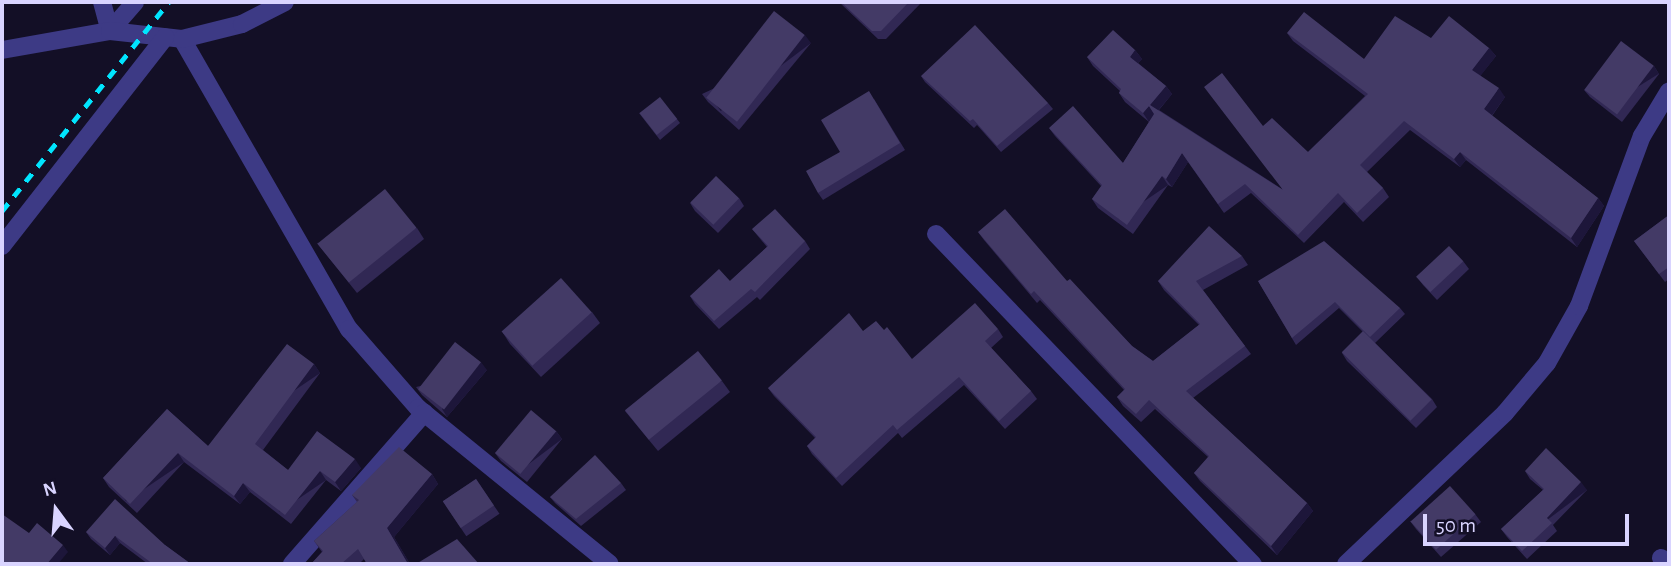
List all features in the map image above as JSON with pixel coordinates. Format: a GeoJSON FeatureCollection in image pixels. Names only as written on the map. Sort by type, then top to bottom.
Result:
{"type":"FeatureCollection","features":[{"type":"Feature","properties":{"kind":"street"},"geometry":{"type":"LineString","coordinates":[[102,2],[110,31]]}},
{"type":"Feature","properties":{"kind":"street"},"geometry":{"type":"LineString","coordinates":[[110,31],[135,2]]}},
{"type":"Feature","properties":{"kind":"street"},"geometry":{"type":"LineString","coordinates":[[2,50],[110,31],[174,38],[242,24],[285,2]]}},
{"type":"Feature","properties":{"kind":"street"},"geometry":{"type":"LineString","coordinates":[[2,246],[174,38]]}},
{"type":"Feature","properties":{"kind":"street"},"geometry":{"type":"LineString","coordinates":[[174,38],[349,329],[424,413],[610,564]]}},
{"type":"Feature","properties":{"kind":"street"},"geometry":{"type":"LineString","coordinates":[[1346,564],[1505,413],[1547,363],[1579,306],[1642,136],[1669,90]]}},
{"type":"Feature","properties":{"kind":"street"},"geometry":{"type":"LineString","coordinates":[[936,234],[1253,564]]}},
{"type":"Feature","properties":{"kind":"street"},"geometry":{"type":"LineString","coordinates":[[292,564],[424,413]]}},
{"type":"Feature","properties":{"kind":"building"},"geometry":{"type":"Polygon","coordinates":[[[841,2],[909,2],[881,31],[872,31],[841,2]]]}},
{"type":"Feature","properties":{"kind":"building"},"geometry":{"type":"Polygon","coordinates":[[[774,11],[805,35],[737,122],[706,98],[774,11]]]}},
{"type":"Feature","properties":{"kind":"building"},"geometry":{"type":"Polygon","coordinates":[[[1304,12],[1364,59],[1395,16],[1431,38],[1449,16],[1489,48],[1472,70],[1499,88],[1484,109],[1598,198],[1571,238],[1460,152],[1454,159],[1404,121],[1360,165],[1383,188],[1357,213],[1338,193],[1298,235],[1245,184],[1218,204],[1182,153],[1166,179],[1162,176],[1127,225],[1092,199],[1102,185],[1049,128],[1073,106],[1123,163],[1154,114],[1149,106],[1143,113],[1119,93],[1121,89],[1087,57],[1113,30],[1135,50],[1130,57],[1166,86],[1150,105],[1283,190],[1204,87],[1222,73],[1263,126],[1272,118],[1308,152],[1368,94],[1287,33],[1304,12]]]}},
{"type":"Feature","properties":{"kind":"building"},"geometry":{"type":"Polygon","coordinates":[[[975,25],[1048,103],[997,146],[973,119],[970,121],[921,76],[975,25]]]}},
{"type":"Feature","properties":{"kind":"building"},"geometry":{"type":"Polygon","coordinates":[[[1621,41],[1654,66],[1617,114],[1584,90],[1621,41]]]}},
{"type":"Feature","properties":{"kind":"building"},"geometry":{"type":"Polygon","coordinates":[[[869,91],[900,143],[818,193],[806,171],[840,152],[821,120],[869,91]]]}},
{"type":"Feature","properties":{"kind":"building"},"geometry":{"type":"Polygon","coordinates":[[[660,97],[677,119],[657,135],[640,113],[660,97]]]}},
{"type":"Feature","properties":{"kind":"building"},"geometry":{"type":"Polygon","coordinates":[[[716,176],[739,198],[713,225],[690,203],[716,176]]]}},
{"type":"Feature","properties":{"kind":"building"},"geometry":{"type":"Polygon","coordinates":[[[385,189],[416,228],[349,283],[317,244],[385,189]]]}},
{"type":"Feature","properties":{"kind":"building"},"geometry":{"type":"Polygon","coordinates":[[[775,209],[805,241],[755,292],[751,289],[714,321],[690,296],[719,269],[730,281],[768,246],[752,229],[775,209]]]}},
{"type":"Feature","properties":{"kind":"building"},"geometry":{"type":"Polygon","coordinates":[[[1005,209],[1067,281],[1070,279],[1132,346],[1153,361],[1200,324],[1158,281],[1209,226],[1242,256],[1196,281],[1245,346],[1186,391],[1307,503],[1271,546],[1194,473],[1209,456],[1149,400],[1136,414],[1117,397],[1125,389],[1034,291],[1031,294],[978,232],[1005,209]]]}},
{"type":"Feature","properties":{"kind":"building"},"geometry":{"type":"Polygon","coordinates":[[[1669,215],[1669,267],[1659,274],[1634,241],[1669,215]]]}},
{"type":"Feature","properties":{"kind":"building"},"geometry":{"type":"Polygon","coordinates":[[[1324,241],[1400,308],[1370,337],[1335,302],[1292,338],[1258,281],[1324,241]]]}},
{"type":"Feature","properties":{"kind":"building"},"geometry":{"type":"Polygon","coordinates":[[[1449,246],[1463,261],[1430,292],[1416,277],[1449,246]]]}},
{"type":"Feature","properties":{"kind":"building"},"geometry":{"type":"Polygon","coordinates":[[[561,278],[592,312],[532,366],[502,332],[561,278]]]}},
{"type":"Feature","properties":{"kind":"building"},"geometry":{"type":"Polygon","coordinates":[[[975,303],[998,329],[985,341],[1031,391],[999,421],[959,377],[897,430],[893,425],[836,478],[807,446],[816,437],[768,388],[849,313],[863,331],[876,321],[884,330],[887,327],[912,359],[975,303]]]}},
{"type":"Feature","properties":{"kind":"building"},"geometry":{"type":"Polygon","coordinates":[[[1363,331],[1432,400],[1410,421],[1342,352],[1363,331]]]}},
{"type":"Feature","properties":{"kind":"building"},"geometry":{"type":"Polygon","coordinates":[[[455,342],[481,362],[444,410],[418,389],[455,342]]]}},
{"type":"Feature","properties":{"kind":"building"},"geometry":{"type":"Polygon","coordinates":[[[287,344],[314,364],[255,444],[288,470],[317,431],[355,459],[335,482],[320,471],[285,515],[243,483],[234,496],[178,453],[130,504],[103,478],[167,409],[208,446],[287,344]]]}},
{"type":"Feature","properties":{"kind":"building"},"geometry":{"type":"Polygon","coordinates":[[[698,351],[722,381],[649,440],[625,410],[698,351]]]}},
{"type":"Feature","properties":{"kind":"building"},"geometry":{"type":"Polygon","coordinates":[[[531,410],[556,431],[520,474],[495,453],[531,410]]]}},
{"type":"Feature","properties":{"kind":"building"},"geometry":{"type":"Polygon","coordinates":[[[399,447],[432,474],[387,528],[408,564],[367,564],[358,549],[341,564],[311,564],[323,551],[314,541],[359,500],[352,495],[399,447]]]}},
{"type":"Feature","properties":{"kind":"building"},"geometry":{"type":"Polygon","coordinates":[[[1546,448],[1581,482],[1547,518],[1552,523],[1522,551],[1501,529],[1544,489],[1525,471],[1546,448]]]}},
{"type":"Feature","properties":{"kind":"building"},"geometry":{"type":"Polygon","coordinates":[[[595,455],[621,483],[576,519],[550,497],[595,455]]]}},
{"type":"Feature","properties":{"kind":"building"},"geometry":{"type":"Polygon","coordinates":[[[476,479],[494,506],[461,528],[443,501],[476,479]]]}},
{"type":"Feature","properties":{"kind":"building"},"geometry":{"type":"Polygon","coordinates":[[[1450,486],[1475,514],[1436,550],[1411,521],[1450,486]]]}},
{"type":"Feature","properties":{"kind":"building"},"geometry":{"type":"Polygon","coordinates":[[[115,499],[165,545],[191,564],[153,564],[115,536],[105,548],[86,532],[115,499]]]}},
{"type":"Feature","properties":{"kind":"building"},"geometry":{"type":"Polygon","coordinates":[[[2,514],[29,533],[37,523],[63,545],[47,564],[2,564],[2,514]]]}},
{"type":"Feature","properties":{"kind":"building"},"geometry":{"type":"Polygon","coordinates":[[[457,539],[479,564],[416,564],[457,539]]]}},
{"type":"Feature","properties":{"kind":"railway"},"geometry":{"type":"LineString","coordinates":[[2,211],[169,2]]}}]}
